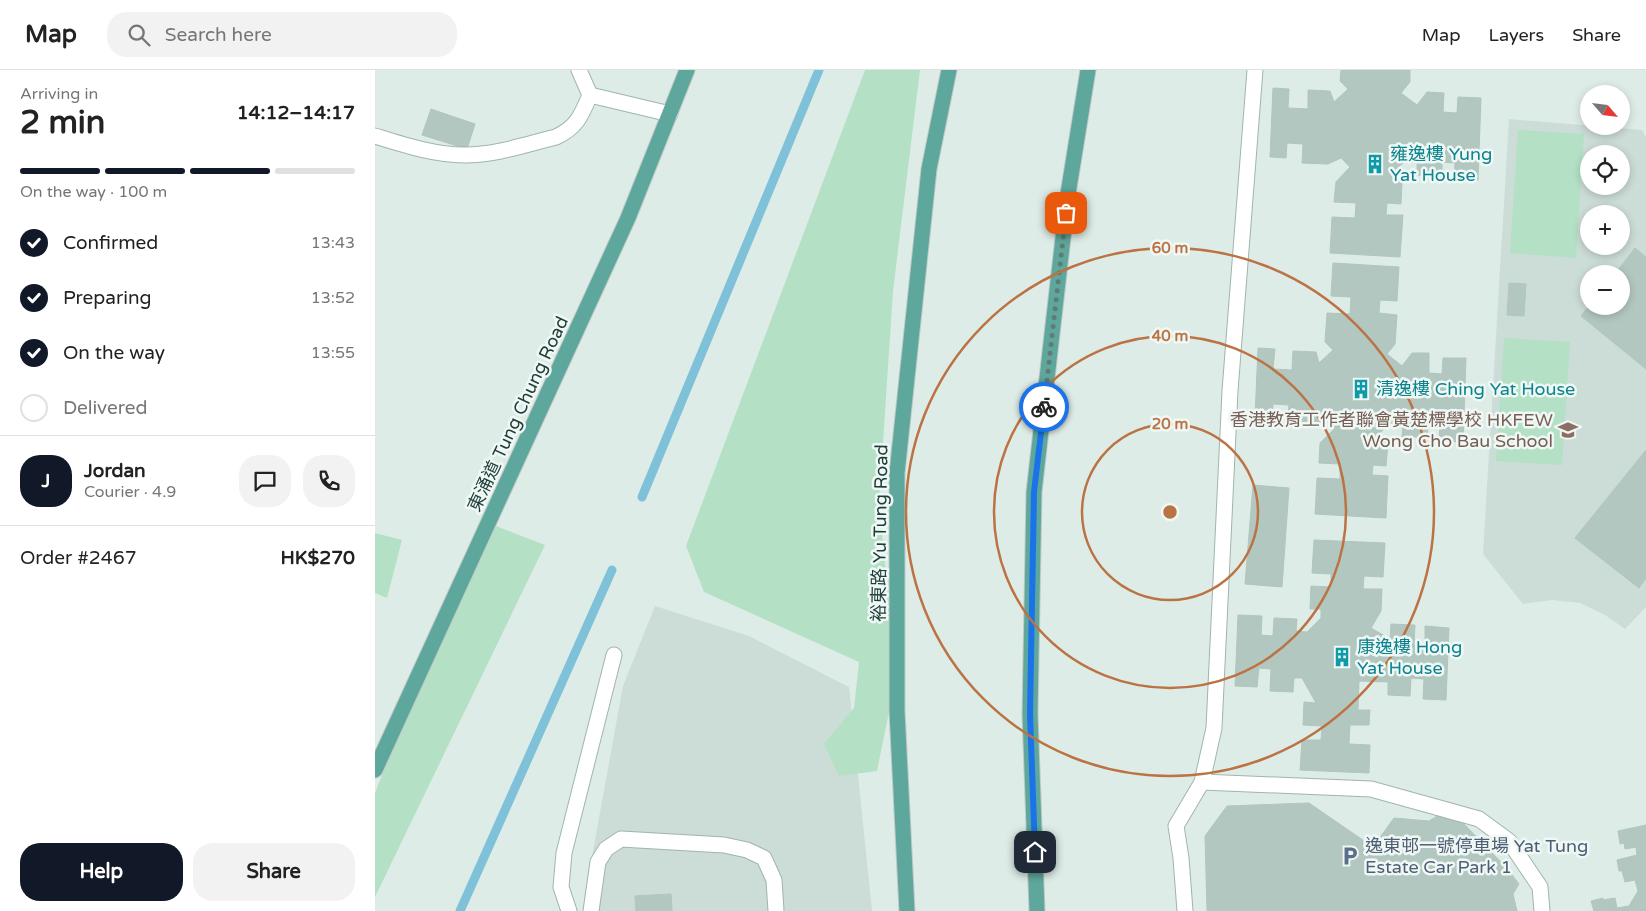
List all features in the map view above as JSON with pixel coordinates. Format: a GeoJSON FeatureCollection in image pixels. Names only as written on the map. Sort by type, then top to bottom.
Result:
{"type":"FeatureCollection","features":[{"type":"Feature","properties":{"kind":"main road","name":"東涌道 Tung Chung Road"},"geometry":{"type":"LineString","coordinates":[[375,770],[629,218],[687,70]]}},
{"type":"Feature","properties":{"kind":"main road","name":"裕東路 Yu Tung Road"},"geometry":{"type":"LineString","coordinates":[[907,911],[897,711],[897,473],[929,169],[949,70]]}},
{"type":"Feature","properties":{"kind":"main road"},"geometry":{"type":"LineString","coordinates":[[1037,911],[1030,714],[1034,492],[1068,194],[1088,70]]}},
{"type":"Feature","properties":{"kind":"street"},"geometry":{"type":"LineString","coordinates":[[375,136],[427,151],[465,155],[489,153],[556,137],[573,126],[579,119],[590,95],[579,70]]}},
{"type":"Feature","properties":{"kind":"street"},"geometry":{"type":"LineString","coordinates":[[1185,911],[1181,858],[1176,826],[1202,782],[1214,728],[1230,391],[1255,70]]}},
{"type":"Feature","properties":{"kind":"street"},"geometry":{"type":"LineString","coordinates":[[590,95],[670,114]]}},
{"type":"Feature","properties":{"kind":"street"},"geometry":{"type":"LineString","coordinates":[[569,911],[561,887],[564,853],[614,655]]}},
{"type":"Feature","properties":{"kind":"street"},"geometry":{"type":"LineString","coordinates":[[1202,782],[1371,789],[1479,819],[1509,841],[1540,886],[1543,911]]}},
{"type":"Feature","properties":{"kind":"street"},"geometry":{"type":"LineString","coordinates":[[591,911],[598,862],[607,850],[621,839],[724,845],[747,850],[764,858],[774,880],[776,911]]}},
{"type":"Feature","properties":{"kind":"shaded area","name":"香港教育工作者聯會黃楚標學校 HKFEW Wong Cho Bau School"},"geometry":{"type":"Polygon","coordinates":[[[1509,119],[1580,125],[1580,135],[1630,135],[1630,129],[1642,130],[1646,137],[1646,607],[1625,629],[1605,615],[1580,603],[1552,600],[1523,604],[1483,554],[1509,119]]]}},
{"type":"Feature","properties":{"kind":"shaded area"},"geometry":{"type":"Polygon","coordinates":[[[655,606],[749,636],[849,687],[872,911],[587,911],[585,895],[623,686],[655,606]]]}},
{"type":"Feature","properties":{"kind":"green space"},"geometry":{"type":"Polygon","coordinates":[[[865,70],[920,70],[893,291],[879,503],[889,604],[889,712],[877,771],[839,776],[824,744],[854,708],[859,662],[704,592],[686,546],[865,70]]]}},
{"type":"Feature","properties":{"kind":"green space"},"geometry":{"type":"Polygon","coordinates":[[[1518,130],[1584,135],[1583,145],[1580,145],[1580,195],[1576,258],[1510,253],[1518,130]]]}},
{"type":"Feature","properties":{"kind":"green space"},"geometry":{"type":"Polygon","coordinates":[[[1504,338],[1570,342],[1562,465],[1496,461],[1504,338]]]}},
{"type":"Feature","properties":{"kind":"green space"},"geometry":{"type":"Polygon","coordinates":[[[496,526],[545,545],[375,897],[375,793],[387,762],[496,526]]]}},
{"type":"Feature","properties":{"kind":"green space"},"geometry":{"type":"Polygon","coordinates":[[[375,533],[402,540],[387,598],[375,593],[375,533]]]}},
{"type":"Feature","properties":{"kind":"building","name":"雍逸樓 Yung Yat House"},"geometry":{"type":"Polygon","coordinates":[[[1341,70],[1410,70],[1410,82],[1401,93],[1417,105],[1427,92],[1444,93],[1443,112],[1457,113],[1458,97],[1481,98],[1478,180],[1454,180],[1455,163],[1442,162],[1442,176],[1417,175],[1417,163],[1404,162],[1393,172],[1402,182],[1401,204],[1387,203],[1386,215],[1403,215],[1400,257],[1330,253],[1332,217],[1355,218],[1356,203],[1334,202],[1336,182],[1350,167],[1341,158],[1328,164],[1302,163],[1303,144],[1287,143],[1286,158],[1270,157],[1273,88],[1289,89],[1288,108],[1308,109],[1308,90],[1330,91],[1334,102],[1348,89],[1340,81],[1341,70]]]}},
{"type":"Feature","properties":{"kind":"building"},"geometry":{"type":"Polygon","coordinates":[[[431,109],[475,124],[467,149],[422,135],[431,109]]]}},
{"type":"Feature","properties":{"kind":"building"},"geometry":{"type":"Polygon","coordinates":[[[1635,248],[1646,257],[1646,369],[1581,316],[1630,315],[1630,265],[1622,265],[1635,248]]]}},
{"type":"Feature","properties":{"kind":"building","name":"清逸樓 Ching Yat House"},"geometry":{"type":"Polygon","coordinates":[[[1333,263],[1399,267],[1397,301],[1380,300],[1379,313],[1397,315],[1395,344],[1387,354],[1402,366],[1412,353],[1429,353],[1429,373],[1442,374],[1443,358],[1466,358],[1463,442],[1439,441],[1440,424],[1428,424],[1427,437],[1402,437],[1403,424],[1390,423],[1379,434],[1388,443],[1386,466],[1373,465],[1372,475],[1388,476],[1386,518],[1315,514],[1317,478],[1340,479],[1340,464],[1319,463],[1320,443],[1335,428],[1326,420],[1314,426],[1287,424],[1289,405],[1273,404],[1272,419],[1255,418],[1258,348],[1275,349],[1273,369],[1292,370],[1293,351],[1316,352],[1319,363],[1333,350],[1325,342],[1327,313],[1350,314],[1351,297],[1331,296],[1333,263]]]}},
{"type":"Feature","properties":{"kind":"building"},"geometry":{"type":"Polygon","coordinates":[[[1509,283],[1526,284],[1524,316],[1507,315],[1509,283]]]}},
{"type":"Feature","properties":{"kind":"building"},"geometry":{"type":"Polygon","coordinates":[[[1646,450],[1646,578],[1639,588],[1575,538],[1646,450]]]}},
{"type":"Feature","properties":{"kind":"building"},"geometry":{"type":"Polygon","coordinates":[[[1253,485],[1289,488],[1282,587],[1245,584],[1253,485]]]}},
{"type":"Feature","properties":{"kind":"building","name":"康逸樓 Hong Yat House"},"geometry":{"type":"Polygon","coordinates":[[[1314,540],[1385,543],[1383,577],[1364,576],[1363,589],[1382,589],[1381,611],[1371,628],[1390,639],[1391,624],[1415,625],[1414,645],[1425,645],[1425,626],[1449,628],[1446,700],[1423,699],[1424,679],[1411,678],[1410,696],[1388,695],[1388,682],[1359,681],[1358,710],[1370,710],[1369,725],[1350,725],[1349,744],[1370,745],[1369,773],[1300,770],[1302,740],[1321,740],[1322,726],[1303,725],[1304,702],[1316,703],[1302,678],[1294,678],[1293,692],[1270,691],[1271,669],[1259,668],[1257,687],[1235,686],[1238,615],[1262,616],[1261,635],[1273,636],[1274,618],[1297,619],[1296,631],[1307,632],[1321,618],[1321,609],[1310,609],[1311,586],[1331,587],[1331,574],[1312,573],[1314,540]]]}},
{"type":"Feature","properties":{"kind":"building","name":"逸東邨一號停車場 Yat Tung Estate Car Park 1"},"geometry":{"type":"Polygon","coordinates":[[[1309,803],[1373,847],[1394,818],[1429,821],[1442,813],[1460,820],[1505,866],[1519,884],[1513,894],[1517,911],[1207,911],[1205,836],[1227,806],[1309,803]]]}},
{"type":"Feature","properties":{"kind":"building"},"geometry":{"type":"Polygon","coordinates":[[[1646,825],[1646,911],[1594,911],[1591,901],[1603,898],[1603,900],[1615,898],[1617,908],[1629,906],[1638,891],[1635,880],[1625,882],[1622,871],[1619,871],[1617,860],[1637,855],[1636,847],[1625,849],[1624,843],[1620,844],[1618,831],[1646,825]]]}},
{"type":"Feature","properties":{"kind":"building"},"geometry":{"type":"Polygon","coordinates":[[[671,894],[672,911],[636,911],[635,896],[671,894]]]}},
{"type":"Feature","properties":{"kind":"waterway"},"geometry":{"type":"LineString","coordinates":[[642,497],[819,70]]}},
{"type":"Feature","properties":{"kind":"waterway"},"geometry":{"type":"LineString","coordinates":[[460,911],[612,570]]}},
{"type":"Feature","properties":{"kind":"way so far"},"geometry":{"type":"LineString","coordinates":[[1044,407],[1066,213]]}},
{"type":"Feature","properties":{"kind":"place","name":"雍逸樓 Yung Yat House"},"geometry":{"type":"Point","coordinates":[1375,164]}},
{"type":"Feature","properties":{"kind":"place","name":"清逸樓 Ching Yat House"},"geometry":{"type":"Point","coordinates":[1361,389]}},
{"type":"Feature","properties":{"kind":"place","name":"香港教育工作者聯會黃楚標學校 HKFEW Wong Cho Bau School"},"geometry":{"type":"Point","coordinates":[1568,430]}},
{"type":"Feature","properties":{"kind":"place","name":"康逸樓 Hong Yat House"},"geometry":{"type":"Point","coordinates":[1342,657]}},
{"type":"Feature","properties":{"kind":"place","name":"逸東邨一號停車場 Yat Tung Estate Car Park 1"},"geometry":{"type":"Point","coordinates":[1350,856]}},
{"type":"Feature","properties":{"kind":"route"},"geometry":{"type":"LineString","coordinates":[[1035,852],[1030,714],[1034,492],[1044,407]]}}]}
